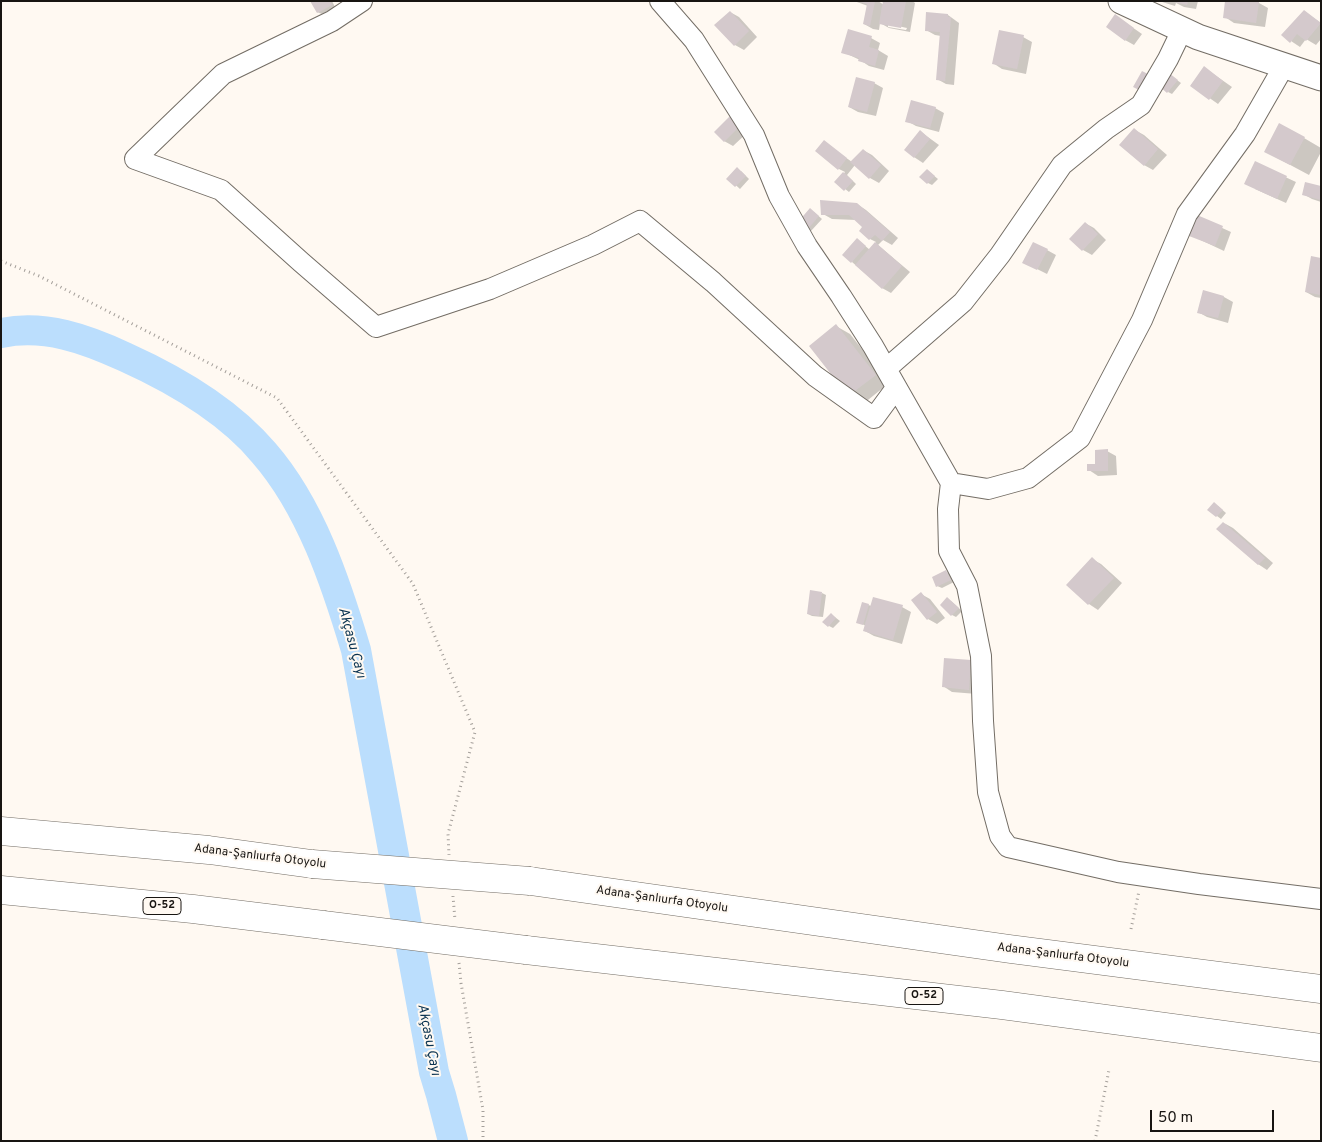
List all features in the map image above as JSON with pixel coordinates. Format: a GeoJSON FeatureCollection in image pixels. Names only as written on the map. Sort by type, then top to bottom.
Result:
{"type":"FeatureCollection","features":[{"type":"Feature","properties":{"kind":"highway","name":"Adana-Şanlıurfa Otoyolu"},"geometry":{"type":"LineString","coordinates":[[1,831],[209,850],[312,864],[530,881],[1010,949],[1321,989]]}},
{"type":"Feature","properties":{"kind":"highway","name":"O-52"},"geometry":{"type":"LineString","coordinates":[[1,890],[193,909],[1002,1005],[1321,1048]]}},
{"type":"Feature","properties":{"kind":"street"},"geometry":{"type":"LineString","coordinates":[[362,1],[332,21],[223,74],[135,159],[220,190],[376,327],[490,290],[593,245],[640,221],[713,282],[815,376],[874,418],[896,388]]}},
{"type":"Feature","properties":{"kind":"street"},"geometry":{"type":"LineString","coordinates":[[660,1],[694,40],[754,135],[779,196],[807,246],[841,296],[886,369],[951,483],[948,509],[949,552],[967,586],[982,656],[983,721],[988,792],[1000,836],[1008,847],[1142,876],[1321,899]]}},
{"type":"Feature","properties":{"kind":"street"},"geometry":{"type":"LineString","coordinates":[[1121,1],[1198,37],[1321,78]]}},
{"type":"Feature","properties":{"kind":"street"},"geometry":{"type":"LineString","coordinates":[[886,369],[963,302],[1000,255],[1062,165],[1106,129],[1142,105],[1182,30]]}},
{"type":"Feature","properties":{"kind":"street"},"geometry":{"type":"LineString","coordinates":[[951,483],[988,490],[1028,478],[1080,438],[1142,320],[1187,214],[1245,134],[1284,66]]}},
{"type":"Feature","properties":{"kind":"path"},"geometry":{"type":"LineString","coordinates":[[1,261],[39,276],[277,398],[413,584],[475,732],[448,834],[450,864]]}},
{"type":"Feature","properties":{"kind":"path"},"geometry":{"type":"LineString","coordinates":[[1132,929],[1142,876]]}},
{"type":"Feature","properties":{"kind":"path"},"geometry":{"type":"LineString","coordinates":[[453,894],[456,923]]}},
{"type":"Feature","properties":{"kind":"path"},"geometry":{"type":"LineString","coordinates":[[459,963],[483,1110],[483,1141]]}},
{"type":"Feature","properties":{"kind":"path"},"geometry":{"type":"LineString","coordinates":[[1094,1141],[1109,1070]]}},
{"type":"Feature","properties":{"kind":"building"},"geometry":{"type":"Polygon","coordinates":[[[310,1],[330,1],[332,5],[317,13],[310,1]]]}},
{"type":"Feature","properties":{"kind":"building"},"geometry":{"type":"Polygon","coordinates":[[[858,1],[875,1],[870,26],[863,24],[867,4],[858,1]]]}},
{"type":"Feature","properties":{"kind":"building"},"geometry":{"type":"Polygon","coordinates":[[[883,1],[906,1],[901,28],[879,24],[883,1]]]}},
{"type":"Feature","properties":{"kind":"building"},"geometry":{"type":"Polygon","coordinates":[[[1171,1],[1188,1],[1187,5],[1171,1]]]}},
{"type":"Feature","properties":{"kind":"building"},"geometry":{"type":"Polygon","coordinates":[[[1225,1],[1259,2],[1256,23],[1223,18],[1225,1]]]}},
{"type":"Feature","properties":{"kind":"building"},"geometry":{"type":"Polygon","coordinates":[[[1304,10],[1321,23],[1306,41],[1297,34],[1290,43],[1281,35],[1304,10]]]}},
{"type":"Feature","properties":{"kind":"building"},"geometry":{"type":"Polygon","coordinates":[[[730,11],[749,31],[734,46],[714,25],[730,11]]]}},
{"type":"Feature","properties":{"kind":"building"},"geometry":{"type":"Polygon","coordinates":[[[926,12],[948,14],[948,17],[951,17],[945,81],[936,80],[940,32],[925,31],[926,12]]]}},
{"type":"Feature","properties":{"kind":"building"},"geometry":{"type":"Polygon","coordinates":[[[1115,14],[1134,28],[1125,41],[1106,27],[1115,14]]]}},
{"type":"Feature","properties":{"kind":"building"},"geometry":{"type":"Polygon","coordinates":[[[848,29],[872,36],[869,47],[879,50],[875,66],[858,61],[859,58],[841,53],[848,29]]]}},
{"type":"Feature","properties":{"kind":"building"},"geometry":{"type":"Polygon","coordinates":[[[999,30],[1024,35],[1017,69],[992,64],[999,30]]]}},
{"type":"Feature","properties":{"kind":"building"},"geometry":{"type":"Polygon","coordinates":[[[1204,66],[1223,81],[1209,100],[1190,86],[1204,66]]]}},
{"type":"Feature","properties":{"kind":"building"},"geometry":{"type":"Polygon","coordinates":[[[1142,71],[1150,75],[1141,91],[1133,87],[1142,71]]]}},
{"type":"Feature","properties":{"kind":"building"},"geometry":{"type":"Polygon","coordinates":[[[1169,73],[1178,80],[1167,93],[1159,86],[1169,73]]]}},
{"type":"Feature","properties":{"kind":"building"},"geometry":{"type":"Polygon","coordinates":[[[856,77],[875,82],[867,112],[848,107],[856,77]]]}},
{"type":"Feature","properties":{"kind":"building"},"geometry":{"type":"Polygon","coordinates":[[[911,100],[936,107],[930,128],[905,122],[911,100]]]}},
{"type":"Feature","properties":{"kind":"building"},"geometry":{"type":"Polygon","coordinates":[[[730,116],[740,126],[724,142],[714,132],[730,116]]]}},
{"type":"Feature","properties":{"kind":"building"},"geometry":{"type":"Polygon","coordinates":[[[1279,123],[1305,137],[1290,165],[1264,152],[1279,123]]]}},
{"type":"Feature","properties":{"kind":"building"},"geometry":{"type":"Polygon","coordinates":[[[1134,128],[1158,149],[1144,166],[1119,145],[1134,128]]]}},
{"type":"Feature","properties":{"kind":"building"},"geometry":{"type":"Polygon","coordinates":[[[920,130],[930,139],[914,158],[904,150],[920,130]]]}},
{"type":"Feature","properties":{"kind":"building"},"geometry":{"type":"Polygon","coordinates":[[[824,140],[847,158],[838,170],[815,151],[824,140]]]}},
{"type":"Feature","properties":{"kind":"building"},"geometry":{"type":"Polygon","coordinates":[[[863,149],[881,165],[869,179],[850,162],[863,149]]]}},
{"type":"Feature","properties":{"kind":"building"},"geometry":{"type":"Polygon","coordinates":[[[1255,161],[1287,176],[1277,199],[1244,184],[1255,161]]]}},
{"type":"Feature","properties":{"kind":"building"},"geometry":{"type":"Polygon","coordinates":[[[737,167],[746,176],[735,187],[726,179],[737,167]]]}},
{"type":"Feature","properties":{"kind":"building"},"geometry":{"type":"Polygon","coordinates":[[[927,169],[935,176],[927,184],[919,177],[927,169]]]}},
{"type":"Feature","properties":{"kind":"building"},"geometry":{"type":"Polygon","coordinates":[[[843,172],[853,181],[844,191],[834,182],[843,172]]]}},
{"type":"Feature","properties":{"kind":"building"},"geometry":{"type":"Polygon","coordinates":[[[1305,182],[1321,186],[1321,200],[1302,195],[1305,182]]]}},
{"type":"Feature","properties":{"kind":"building"},"geometry":{"type":"Polygon","coordinates":[[[820,200],[857,203],[890,232],[882,241],[875,235],[869,240],[859,231],[862,227],[849,215],[821,215],[820,200]]]}},
{"type":"Feature","properties":{"kind":"building"},"geometry":{"type":"Polygon","coordinates":[[[810,208],[819,216],[807,230],[798,222],[810,208]]]}},
{"type":"Feature","properties":{"kind":"building"},"geometry":{"type":"Polygon","coordinates":[[[1197,215],[1223,226],[1215,246],[1189,236],[1197,215]]]}},
{"type":"Feature","properties":{"kind":"building"},"geometry":{"type":"Polygon","coordinates":[[[1085,222],[1098,234],[1082,251],[1069,239],[1085,222]]]}},
{"type":"Feature","properties":{"kind":"building"},"geometry":{"type":"Polygon","coordinates":[[[857,238],[866,246],[851,263],[842,255],[857,238]]]}},
{"type":"Feature","properties":{"kind":"building"},"geometry":{"type":"Polygon","coordinates":[[[875,242],[902,266],[882,289],[855,265],[875,242]]]}},
{"type":"Feature","properties":{"kind":"building"},"geometry":{"type":"Polygon","coordinates":[[[1033,242],[1048,249],[1037,270],[1022,263],[1033,242]]]}},
{"type":"Feature","properties":{"kind":"building"},"geometry":{"type":"Polygon","coordinates":[[[1311,256],[1321,258],[1321,295],[1305,292],[1311,256]]]}},
{"type":"Feature","properties":{"kind":"building"},"geometry":{"type":"Polygon","coordinates":[[[1203,290],[1224,296],[1218,318],[1197,313],[1203,290]]]}},
{"type":"Feature","properties":{"kind":"building"},"geometry":{"type":"Polygon","coordinates":[[[836,324],[876,375],[848,396],[809,346],[836,324]]]}},
{"type":"Feature","properties":{"kind":"building"},"geometry":{"type":"Polygon","coordinates":[[[1108,449],[1108,471],[1087,471],[1087,464],[1095,464],[1095,450],[1108,449]]]}},
{"type":"Feature","properties":{"kind":"building"},"geometry":{"type":"Polygon","coordinates":[[[1214,502],[1223,510],[1216,517],[1207,510],[1214,502]]]}},
{"type":"Feature","properties":{"kind":"building"},"geometry":{"type":"Polygon","coordinates":[[[1223,522],[1265,558],[1258,565],[1216,529],[1223,522]]]}},
{"type":"Feature","properties":{"kind":"building"},"geometry":{"type":"Polygon","coordinates":[[[1092,557],[1114,578],[1088,605],[1066,585],[1092,557]]]}},
{"type":"Feature","properties":{"kind":"building"},"geometry":{"type":"Polygon","coordinates":[[[946,570],[951,580],[936,587],[932,577],[946,570]]]}},
{"type":"Feature","properties":{"kind":"building"},"geometry":{"type":"Polygon","coordinates":[[[810,590],[822,592],[819,616],[807,614],[810,590]]]}},
{"type":"Feature","properties":{"kind":"building"},"geometry":{"type":"Polygon","coordinates":[[[921,592],[937,612],[927,620],[911,600],[921,592]]]}},
{"type":"Feature","properties":{"kind":"building"},"geometry":{"type":"Polygon","coordinates":[[[873,597],[903,605],[893,640],[863,631],[873,597]]]}},
{"type":"Feature","properties":{"kind":"building"},"geometry":{"type":"Polygon","coordinates":[[[947,597],[959,608],[951,616],[940,605],[947,597]]]}},
{"type":"Feature","properties":{"kind":"building"},"geometry":{"type":"Polygon","coordinates":[[[862,602],[869,604],[863,625],[856,623],[862,602]]]}},
{"type":"Feature","properties":{"kind":"building"},"geometry":{"type":"Polygon","coordinates":[[[831,613],[836,618],[828,627],[822,622],[831,613]]]}},
{"type":"Feature","properties":{"kind":"building"},"geometry":{"type":"Polygon","coordinates":[[[944,658],[971,660],[969,690],[942,687],[944,658]]]}},
{"type":"Feature","properties":{"kind":"waterway","name":"Akçasu Çayı"},"geometry":{"type":"LineString","coordinates":[[1,333],[33,330],[80,339],[110,350],[182,386],[218,410],[250,437],[281,474],[295,497],[308,521],[330,572],[356,650],[434,1072],[453,1141]]}}]}
